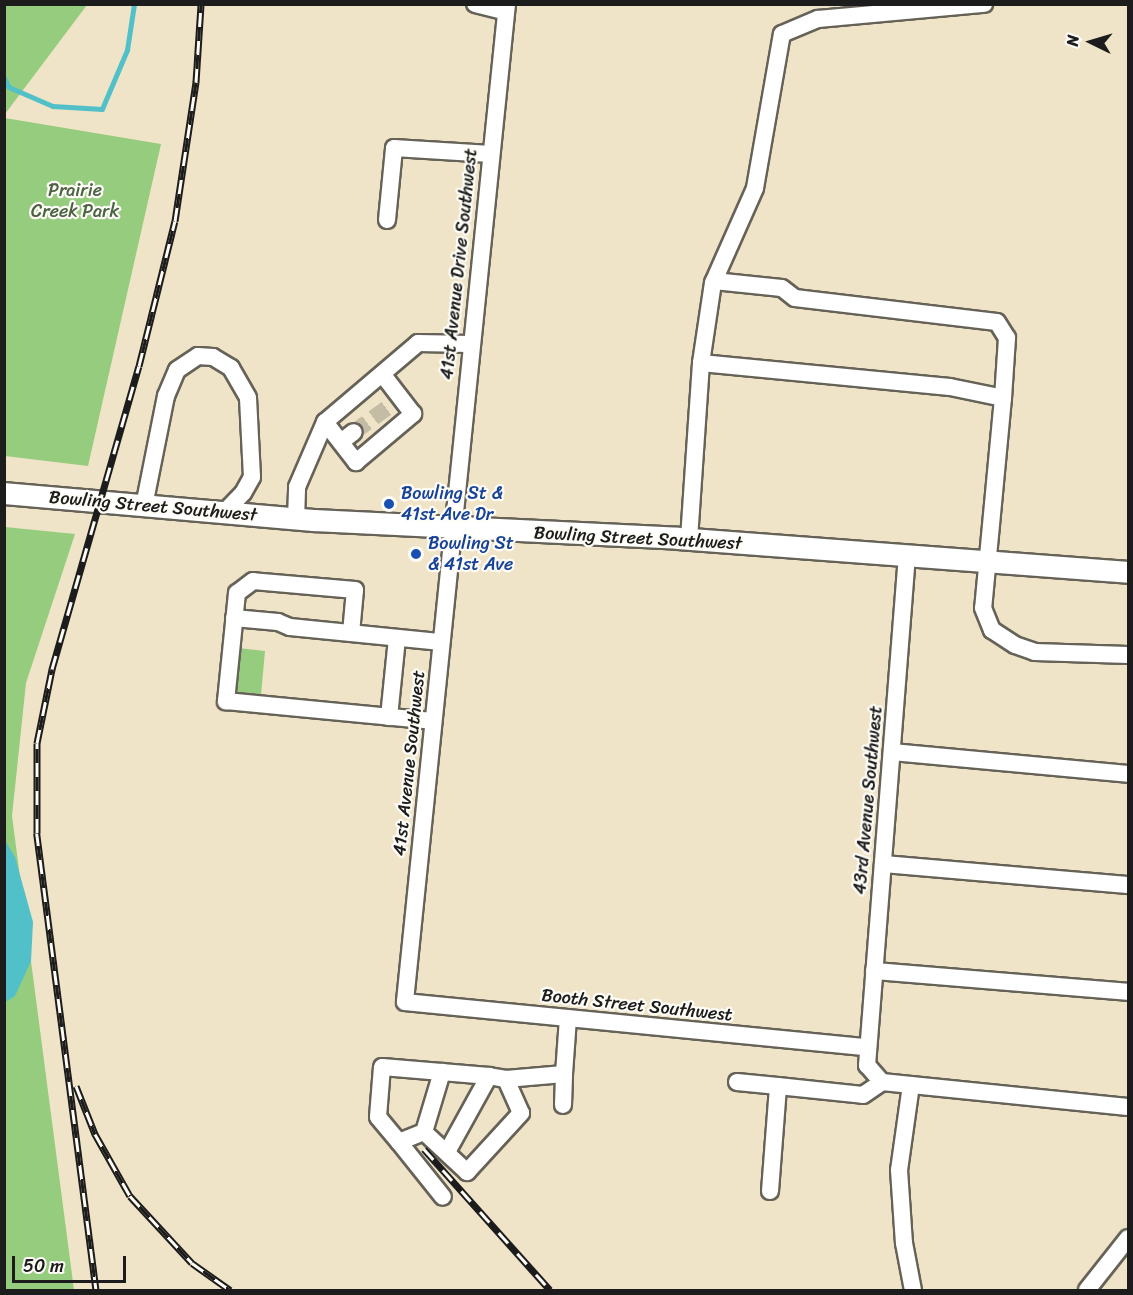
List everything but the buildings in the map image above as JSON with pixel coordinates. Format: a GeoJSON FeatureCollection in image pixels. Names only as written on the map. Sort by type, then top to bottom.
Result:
{"type":"FeatureCollection","features":[{"type":"Feature","properties":{"kind":"main road","name":"Bowling Street Southwest"},"geometry":{"type":"LineString","coordinates":[[4,493],[296,519],[688,539],[1128,572]]}},
{"type":"Feature","properties":{"kind":"street"},"geometry":{"type":"LineString","coordinates":[[475,4],[506,8]]}},
{"type":"Feature","properties":{"kind":"street"},"geometry":{"type":"LineString","coordinates":[[688,539],[701,363],[714,280],[755,188],[782,34],[818,19],[984,4]]}},
{"type":"Feature","properties":{"kind":"street","name":"41st Avenue Drive Southwest"},"geometry":{"type":"LineString","coordinates":[[453,528],[506,8]]}},
{"type":"Feature","properties":{"kind":"street"},"geometry":{"type":"LineString","coordinates":[[387,220],[394,148],[490,154]]}},
{"type":"Feature","properties":{"kind":"street"},"geometry":{"type":"LineString","coordinates":[[714,280],[782,288],[795,298],[997,322],[1007,338],[983,608],[992,630],[1015,645],[1035,652],[1128,655]]}},
{"type":"Feature","properties":{"kind":"street"},"geometry":{"type":"LineString","coordinates":[[296,519],[297,487],[325,422],[418,343],[470,344]]}},
{"type":"Feature","properties":{"kind":"street"},"geometry":{"type":"LineString","coordinates":[[144,506],[166,396],[177,370],[198,356],[213,357],[231,368],[248,398],[252,477],[243,493],[224,513]]}},
{"type":"Feature","properties":{"kind":"street"},"geometry":{"type":"LineString","coordinates":[[701,363],[950,387],[1003,398]]}},
{"type":"Feature","properties":{"kind":"street"},"geometry":{"type":"LineString","coordinates":[[325,422],[348,437],[356,462],[413,414],[395,401],[382,375]]}},
{"type":"Feature","properties":{"kind":"street","name":"41st Avenue Southwest"},"geometry":{"type":"LineString","coordinates":[[405,1002],[453,528]]}},
{"type":"Feature","properties":{"kind":"street","name":"43rd Avenue Southwest"},"geometry":{"type":"LineString","coordinates":[[866,1047],[907,555]]}},
{"type":"Feature","properties":{"kind":"street"},"geometry":{"type":"LineString","coordinates":[[351,633],[355,590],[253,581],[237,593],[226,701],[432,721]]}},
{"type":"Feature","properties":{"kind":"street"},"geometry":{"type":"LineString","coordinates":[[234,618],[441,642]]}},
{"type":"Feature","properties":{"kind":"street"},"geometry":{"type":"LineString","coordinates":[[389,717],[397,638]]}},
{"type":"Feature","properties":{"kind":"street"},"geometry":{"type":"LineString","coordinates":[[892,752],[1128,774]]}},
{"type":"Feature","properties":{"kind":"street"},"geometry":{"type":"LineString","coordinates":[[882,864],[1128,885]]}},
{"type":"Feature","properties":{"kind":"street"},"geometry":{"type":"LineString","coordinates":[[874,971],[1128,992]]}},
{"type":"Feature","properties":{"kind":"street","name":"Booth Street Southwest"},"geometry":{"type":"LineString","coordinates":[[405,1002],[866,1047]]}},
{"type":"Feature","properties":{"kind":"street"},"geometry":{"type":"LineString","coordinates":[[563,1105],[568,1018]]}},
{"type":"Feature","properties":{"kind":"street"},"geometry":{"type":"LineString","coordinates":[[866,1047],[867,1065],[882,1083]]}},
{"type":"Feature","properties":{"kind":"street"},"geometry":{"type":"LineString","coordinates":[[443,1197],[378,1117],[382,1066],[506,1079],[564,1074]]}},
{"type":"Feature","properties":{"kind":"street"},"geometry":{"type":"LineString","coordinates":[[424,1132],[442,1072]]}},
{"type":"Feature","properties":{"kind":"street"},"geometry":{"type":"LineString","coordinates":[[447,1152],[489,1077]]}},
{"type":"Feature","properties":{"kind":"street"},"geometry":{"type":"LineString","coordinates":[[424,1132],[467,1172],[521,1113],[506,1079]]}},
{"type":"Feature","properties":{"kind":"street"},"geometry":{"type":"LineString","coordinates":[[737,1082],[862,1095],[882,1083],[1128,1107]]}},
{"type":"Feature","properties":{"kind":"street"},"geometry":{"type":"LineString","coordinates":[[911,1085],[899,1170],[904,1243],[913,1290]]}},
{"type":"Feature","properties":{"kind":"street"},"geometry":{"type":"LineString","coordinates":[[770,1191],[778,1086]]}},
{"type":"Feature","properties":{"kind":"street"},"geometry":{"type":"LineString","coordinates":[[399,1142],[424,1132]]}},
{"type":"Feature","properties":{"kind":"street"},"geometry":{"type":"LineString","coordinates":[[1087,1290],[1128,1238]]}},
{"type":"Feature","properties":{"kind":"green space"},"geometry":{"type":"Polygon","coordinates":[[[4,5],[87,5],[5,114],[4,5]]]}},
{"type":"Feature","properties":{"kind":"green space","name":"Prairie Creek Park"},"geometry":{"type":"Polygon","coordinates":[[[5,118],[161,144],[88,466],[5,456],[5,118]]]}},
{"type":"Feature","properties":{"kind":"green space"},"geometry":{"type":"Polygon","coordinates":[[[5,527],[75,534],[26,683],[12,816],[74,1290],[5,1290],[5,527]]]}},
{"type":"Feature","properties":{"kind":"green space"},"geometry":{"type":"Polygon","coordinates":[[[238,648],[265,651],[261,695],[234,693],[238,648]]]}},
{"type":"Feature","properties":{"kind":"water"},"geometry":{"type":"Polygon","coordinates":[[[4,839],[15,857],[33,922],[31,961],[15,996],[5,1002],[4,839]]]}},
{"type":"Feature","properties":{"kind":"waterway"},"geometry":{"type":"LineString","coordinates":[[4,77],[9,87],[53,106],[102,109],[127,50],[134,4]]}},
{"type":"Feature","properties":{"kind":"tunnel"},"geometry":{"type":"LineString","coordinates":[[354,432],[391,405]]}},
{"type":"Feature","properties":{"kind":"railway"},"geometry":{"type":"LineString","coordinates":[[96,1290],[37,833],[37,743],[52,669],[139,366],[175,221],[196,82],[201,4]]}},
{"type":"Feature","properties":{"kind":"railway"},"geometry":{"type":"LineString","coordinates":[[76,1086],[95,1134],[130,1196],[192,1263],[230,1290]]}},
{"type":"Feature","properties":{"kind":"railway"},"geometry":{"type":"LineString","coordinates":[[424,1149],[550,1290]]}},
{"type":"Feature","properties":{"kind":"place","name":"Bowling St & 41st Ave Dr"},"geometry":{"type":"Point","coordinates":[389,504]}},
{"type":"Feature","properties":{"kind":"place","name":"Bowling St & 41st Ave"},"geometry":{"type":"Point","coordinates":[416,554]}}]}
